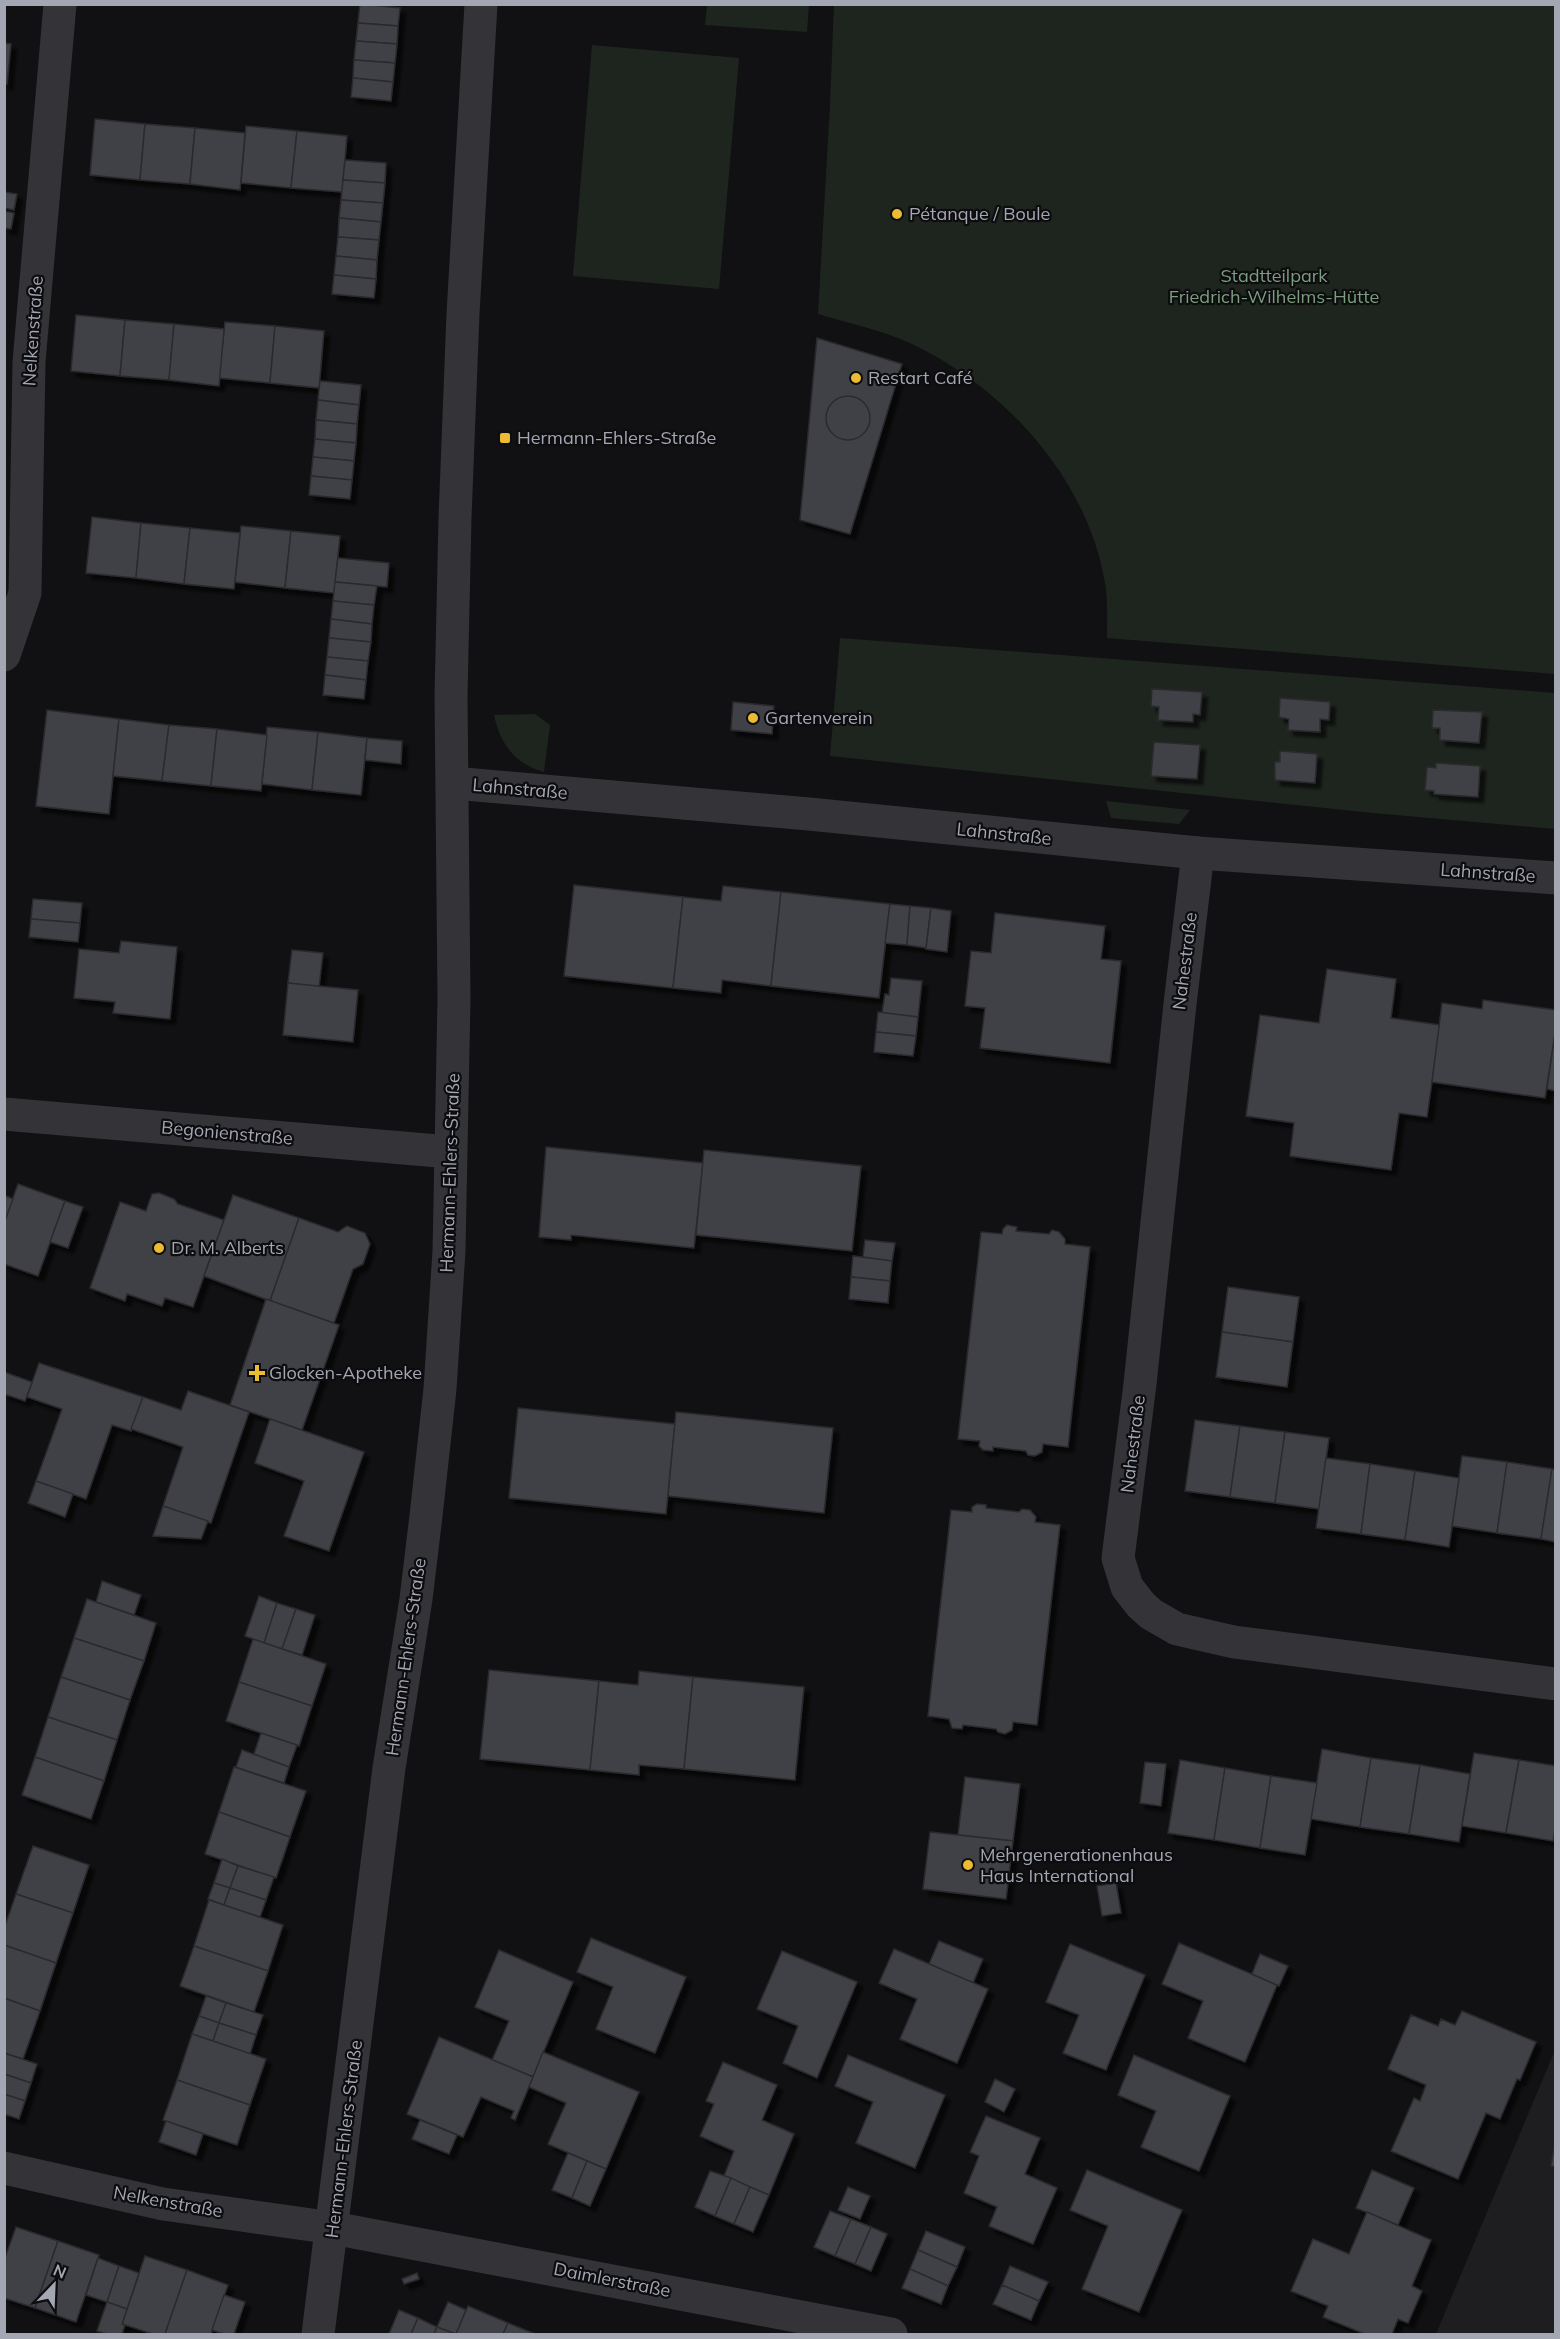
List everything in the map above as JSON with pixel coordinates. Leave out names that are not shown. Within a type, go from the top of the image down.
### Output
[{"type":"street","name":"Nelkenstraße","points":[[4,655],[25,593],[29,362],[60,4]]},
{"type":"street","name":"Hermann-Ehlers-Straße","points":[[318,2334],[389,1768],[414,1610],[440,1389],[449,1251],[454,999],[451,696],[458,427],[481,4]]},
{"type":"street","name":"Lahnstraße","points":[[453,783],[809,814],[1198,853],[1556,878]]},
{"type":"street","name":"Nahestraße","points":[[1198,853],[1180,1004],[1158,1227],[1118,1558],[1127,1587],[1151,1614],[1177,1629],[1234,1642],[1556,1684]]},
{"type":"street","name":"Begonienstraße","points":[[4,1113],[450,1152]]},
{"type":"street","name":"Nelkenstraße","points":[[4,2168],[163,2204],[333,2228]]},
{"type":"street","name":"Daimlerstraße","points":[[333,2228],[891,2334]]},
{"type":"shaded area","points":[[1555,2050],[1555,2334],[1436,2334]]},
{"type":"green space","points":[[707,5],[809,5],[807,32],[705,25]]},
{"type":"green space","name":"Stadtteilpark Friedrich-Wilhelms-Hütte","points":[[834,5],[1555,5],[1555,674],[1107,638],[1106,590],[1095,544],[1080,507],[1060,472],[1036,440],[1008,410],[978,384],[945,362],[899,338],[818,314]]},
{"type":"green space","points":[[592,45],[739,58],[719,289],[573,276]]},
{"type":"green space","points":[[840,638],[1555,693],[1555,829],[1373,813],[830,756]]},
{"type":"green space","points":[[535,714],[550,725],[544,772],[525,764],[510,751],[500,735],[494,715]]},
{"type":"green space","points":[[1106,801],[1190,810],[1179,824],[1111,818]]},
{"type":"building","points":[[360,4],[400,8],[398,26],[358,23]]},
{"type":"building","points":[[358,23],[398,26],[397,44],[356,41]]},
{"type":"building","points":[[356,41],[397,44],[395,63],[354,60]]},
{"type":"building","points":[[4,43],[11,44],[7,84],[4,84]]},
{"type":"building","points":[[354,60],[395,63],[393,82],[353,78]]},
{"type":"building","points":[[353,78],[393,82],[391,101],[351,97]]},
{"type":"building","points":[[95,119],[145,124],[140,180],[90,175]]},
{"type":"building","points":[[145,124],[195,128],[190,184],[140,180]]},
{"type":"building","points":[[246,126],[297,131],[291,188],[241,183]]},
{"type":"building","points":[[195,128],[245,133],[240,190],[190,184]]},
{"type":"building","points":[[297,131],[347,136],[342,192],[291,188]]},
{"type":"building","points":[[345,160],[386,163],[385,183],[343,180]]},
{"type":"building","points":[[343,180],[385,183],[383,203],[341,200]]},
{"type":"building","points":[[4,192],[17,194],[14,210],[4,208]]},
{"type":"building","points":[[341,200],[383,203],[381,222],[339,218]]},
{"type":"building","points":[[4,211],[14,213],[11,229],[4,228]]},
{"type":"building","points":[[339,218],[381,222],[379,240],[338,237]]},
{"type":"building","points":[[338,237],[379,240],[377,260],[336,256]]},
{"type":"building","points":[[336,256],[377,260],[376,279],[334,275]]},
{"type":"building","points":[[334,275],[376,279],[374,298],[332,294]]},
{"type":"building","points":[[76,315],[125,320],[120,376],[71,371]]},
{"type":"building","points":[[125,320],[174,324],[169,380],[120,376]]},
{"type":"building","points":[[225,322],[275,326],[270,383],[219,378]]},
{"type":"building","points":[[174,324],[224,329],[219,386],[169,380]]},
{"type":"building","points":[[275,326],[324,331],[319,388],[270,383]]},
{"type":"building","points":[[817,338],[902,364],[850,534],[800,520]]},
{"type":"building","points":[[320,381],[361,385],[359,405],[318,400]]},
{"type":"building","points":[[848,396],[863,403],[870,418],[863,433],[848,440],[833,433],[826,418],[833,403]]},
{"type":"building","points":[[318,400],[359,405],[357,424],[316,420]]},
{"type":"building","points":[[316,420],[357,424],[356,443],[315,439]]},
{"type":"building","points":[[315,439],[356,443],[354,461],[313,457]]},
{"type":"building","points":[[313,457],[354,461],[352,480],[311,476]]},
{"type":"building","points":[[311,476],[352,480],[350,499],[309,495]]},
{"type":"building","points":[[92,517],[141,523],[136,578],[86,573]]},
{"type":"building","points":[[141,523],[190,528],[184,584],[136,578]]},
{"type":"building","points":[[241,526],[291,531],[285,588],[235,582]]},
{"type":"building","points":[[190,528],[240,533],[234,589],[184,584]]},
{"type":"building","points":[[291,531],[340,536],[334,593],[285,588]]},
{"type":"building","points":[[338,558],[389,563],[387,587],[335,582]]},
{"type":"building","points":[[335,582],[377,586],[374,605],[333,601]]},
{"type":"building","points":[[333,601],[374,605],[372,624],[331,619]]},
{"type":"building","points":[[331,619],[372,624],[371,642],[329,638]]},
{"type":"building","points":[[329,638],[371,642],[368,661],[327,657]]},
{"type":"building","points":[[327,657],[368,661],[366,680],[325,675]]},
{"type":"building","points":[[325,675],[366,680],[364,699],[323,695]]},
{"type":"building","points":[[1152,689],[1202,692],[1200,715],[1193,714],[1193,722],[1158,720],[1159,707],[1151,706]]},
{"type":"building","points":[[1280,698],[1330,702],[1329,720],[1320,719],[1320,732],[1288,730],[1289,719],[1279,717]]},
{"type":"building","name":"Gartenverein","points":[[733,702],[774,706],[772,734],[731,730]]},
{"type":"building","points":[[47,710],[119,719],[109,814],[36,806]]},
{"type":"building","points":[[1433,710],[1482,712],[1479,743],[1440,740],[1440,728],[1432,728]]},
{"type":"building","points":[[119,719],[169,725],[162,781],[113,776]]},
{"type":"building","points":[[169,725],[217,729],[211,786],[162,781]]},
{"type":"building","points":[[267,727],[318,732],[312,790],[262,784]]},
{"type":"building","points":[[217,729],[267,735],[261,791],[211,786]]},
{"type":"building","points":[[318,732],[367,738],[361,795],[312,790]]},
{"type":"building","points":[[367,738],[402,741],[401,764],[365,760]]},
{"type":"building","points":[[1154,742],[1200,745],[1197,779],[1151,776]]},
{"type":"building","points":[[1280,751],[1317,754],[1315,783],[1275,780],[1275,762],[1280,762]]},
{"type":"building","points":[[1436,763],[1480,766],[1478,797],[1434,794],[1434,791],[1425,790],[1427,767],[1436,768]]},
{"type":"building","points":[[574,885],[683,897],[673,988],[564,976]]},
{"type":"building","points":[[723,886],[781,892],[771,986],[722,980],[721,993],[673,988],[683,897],[721,901]]},
{"type":"building","points":[[781,892],[890,904],[879,998],[771,986]]},
{"type":"building","points":[[33,899],[82,903],[80,923],[31,919]]},
{"type":"building","points":[[890,904],[910,906],[907,945],[885,943]]},
{"type":"building","points":[[910,906],[931,908],[926,948],[907,945]]},
{"type":"building","points":[[931,908],[951,911],[947,952],[926,949]]},
{"type":"building","points":[[995,913],[1105,926],[1101,959],[1121,961],[1110,1063],[980,1048],[985,1008],[965,1006],[971,951],[991,953]]},
{"type":"building","points":[[31,919],[80,923],[78,942],[29,937]]},
{"type":"building","points":[[121,941],[177,947],[170,1019],[113,1013],[115,1002],[74,998],[79,949],[119,953]]},
{"type":"building","points":[[292,950],[323,953],[319,987],[288,983]]},
{"type":"building","points":[[1327,969],[1396,979],[1391,1018],[1440,1025],[1427,1117],[1399,1113],[1391,1170],[1290,1156],[1294,1123],[1246,1116],[1260,1015],[1319,1023]]},
{"type":"building","points":[[891,978],[922,981],[918,1017],[882,1013],[885,994],[889,995]]},
{"type":"building","points":[[288,983],[358,990],[353,1042],[283,1035]]},
{"type":"building","points":[[1483,1000],[1556,1010],[1556,1027],[1545,1098],[1432,1082],[1442,1003],[1482,1009]]},
{"type":"building","points":[[878,1012],[918,1017],[916,1036],[876,1032]]},
{"type":"building","points":[[1556,1027],[1556,1091],[1547,1089]]},
{"type":"building","points":[[876,1032],[916,1036],[913,1056],[874,1052]]},
{"type":"building","points":[[546,1147],[703,1163],[694,1248],[571,1235],[571,1240],[539,1237]]},
{"type":"building","points":[[704,1150],[861,1166],[852,1251],[696,1235]]},
{"type":"building","points":[[18,1184],[65,1201],[38,1276],[4,1264],[4,1223]]},
{"type":"building","name":"Dr. M. Alberts","points":[[159,1193],[174,1199],[178,1204],[224,1220],[193,1307],[165,1298],[162,1306],[127,1294],[125,1301],[90,1288],[120,1202],[146,1211],[152,1194]]},
{"type":"building","points":[[4,1195],[13,1199],[4,1223]]},
{"type":"building","points":[[233,1195],[299,1218],[270,1301],[204,1276]]},
{"type":"building","points":[[65,1201],[83,1207],[68,1248],[50,1242]]},
{"type":"building","points":[[299,1218],[338,1232],[347,1226],[365,1233],[370,1244],[363,1264],[353,1269],[334,1323],[270,1301]]},
{"type":"building","points":[[1007,1225],[1017,1227],[1016,1231],[1049,1234],[1052,1230],[1059,1232],[1065,1239],[1065,1244],[1090,1247],[1068,1447],[1043,1444],[1042,1452],[1035,1456],[1028,1455],[1026,1451],[993,1447],[993,1451],[983,1450],[979,1446],[980,1441],[958,1439],[981,1232],[1002,1234]]},
{"type":"building","points":[[865,1240],[895,1243],[892,1261],[863,1257]]},
{"type":"building","points":[[853,1256],[892,1261],[890,1281],[851,1277]]},
{"type":"building","points":[[851,1277],[890,1281],[888,1303],[849,1299]]},
{"type":"building","points":[[1228,1287],[1299,1297],[1293,1342],[1222,1332]]},
{"type":"building","points":[[266,1299],[339,1325],[302,1430],[230,1405]]},
{"type":"building","points":[[1222,1332],[1293,1342],[1287,1387],[1216,1377]]},
{"type":"building","points":[[39,1363],[143,1397],[131,1431],[112,1425],[86,1499],[36,1481],[62,1409],[27,1397]]},
{"type":"building","points":[[4,1372],[32,1382],[25,1401],[4,1394]]},
{"type":"building","points":[[188,1391],[249,1412],[211,1523],[163,1506],[183,1447],[131,1429],[143,1397],[181,1410]]},
{"type":"building","points":[[518,1408],[675,1424],[666,1514],[509,1498]]},
{"type":"building","points":[[676,1412],[833,1428],[824,1513],[668,1496]]},
{"type":"building","points":[[270,1419],[364,1452],[329,1551],[284,1536],[304,1481],[255,1463]]},
{"type":"building","points":[[1195,1420],[1240,1426],[1230,1497],[1185,1491]]},
{"type":"building","points":[[1240,1426],[1285,1432],[1275,1503],[1230,1497]]},
{"type":"building","points":[[1285,1432],[1329,1438],[1319,1509],[1275,1503]]},
{"type":"building","points":[[1462,1456],[1507,1462],[1497,1533],[1452,1526]]},
{"type":"building","points":[[1326,1458],[1370,1464],[1361,1534],[1316,1528]]},
{"type":"building","points":[[1507,1462],[1552,1469],[1541,1539],[1497,1533]]},
{"type":"building","points":[[1370,1464],[1415,1471],[1405,1540],[1361,1534]]},
{"type":"building","points":[[1552,1469],[1556,1470],[1556,1542],[1541,1539]]},
{"type":"building","points":[[1415,1471],[1459,1478],[1449,1547],[1405,1540]]},
{"type":"building","points":[[36,1481],[73,1494],[65,1517],[28,1503]]},
{"type":"building","points":[[977,1504],[986,1505],[986,1508],[1019,1512],[1022,1509],[1030,1510],[1036,1517],[1035,1522],[1060,1525],[1037,1725],[1013,1722],[1012,1730],[1005,1734],[996,1729],[963,1725],[962,1729],[952,1728],[949,1719],[928,1716],[951,1510],[972,1512],[972,1507]]},
{"type":"building","points":[[163,1506],[208,1521],[201,1539],[153,1536]]},
{"type":"building","points":[[102,1581],[141,1595],[134,1615],[96,1602]]},
{"type":"building","points":[[259,1596],[277,1603],[264,1643],[245,1636]]},
{"type":"building","points":[[87,1599],[156,1623],[144,1661],[74,1638]]},
{"type":"building","points":[[277,1603],[296,1609],[282,1649],[264,1643]]},
{"type":"building","points":[[296,1609],[315,1615],[302,1655],[282,1649]]},
{"type":"building","points":[[74,1638],[144,1661],[130,1700],[61,1677]]},
{"type":"building","points":[[253,1639],[326,1664],[312,1706],[239,1682]]},
{"type":"building","points":[[489,1670],[599,1681],[590,1770],[480,1759]]},
{"type":"building","points":[[639,1671],[693,1677],[684,1769],[639,1765],[639,1775],[590,1770],[599,1681],[638,1685]]},
{"type":"building","points":[[61,1677],[130,1700],[117,1740],[48,1717]]},
{"type":"building","points":[[693,1677],[804,1687],[795,1780],[684,1769]]},
{"type":"building","points":[[239,1682],[312,1706],[299,1746],[226,1721]]},
{"type":"building","points":[[48,1717],[117,1740],[104,1781],[35,1757]]},
{"type":"building","points":[[261,1733],[297,1745],[289,1767],[254,1754]]},
{"type":"building","points":[[1322,1749],[1371,1758],[1360,1827],[1311,1819]]},
{"type":"building","points":[[242,1750],[289,1767],[284,1783],[236,1767]]},
{"type":"building","points":[[1474,1753],[1519,1760],[1506,1833],[1462,1826]]},
{"type":"building","points":[[35,1757],[104,1781],[91,1819],[22,1795]]},
{"type":"building","points":[[1371,1758],[1420,1765],[1409,1834],[1360,1827]]},
{"type":"building","points":[[1180,1760],[1225,1768],[1214,1840],[1168,1833]]},
{"type":"building","points":[[1519,1760],[1556,1766],[1556,1824],[1553,1841],[1506,1833]]},
{"type":"building","points":[[1145,1762],[1166,1764],[1161,1806],[1140,1803]]},
{"type":"building","points":[[1420,1765],[1470,1774],[1459,1842],[1409,1834]]},
{"type":"building","points":[[234,1767],[306,1791],[290,1837],[219,1812]]},
{"type":"building","points":[[1225,1768],[1271,1776],[1260,1848],[1214,1840]]},
{"type":"building","points":[[1271,1776],[1317,1783],[1305,1855],[1260,1848]]},
{"type":"building","points":[[965,1777],[1020,1784],[1013,1841],[958,1835]]},
{"type":"building","points":[[219,1812],[290,1837],[276,1878],[205,1854]]},
{"type":"building","name":"Mehrgenerationenhaus Haus International","points":[[930,1832],[1013,1841],[1006,1899],[923,1889]]},
{"type":"building","points":[[33,1846],[89,1865],[73,1913],[16,1894]]},
{"type":"building","points":[[222,1859],[238,1866],[230,1888],[214,1883]]},
{"type":"building","points":[[238,1866],[274,1877],[266,1900],[230,1888]]},
{"type":"building","points":[[214,1883],[230,1888],[224,1905],[208,1899]]},
{"type":"building","points":[[1116,1883],[1121,1913],[1102,1916],[1097,1886]]},
{"type":"building","points":[[230,1888],[266,1900],[260,1917],[224,1905]]},
{"type":"building","points":[[16,1894],[73,1913],[56,1963],[4,1945],[4,1929]]},
{"type":"building","points":[[209,1900],[283,1925],[268,1971],[194,1946]]},
{"type":"building","points":[[591,1938],[686,1977],[655,2053],[596,2029],[613,1987],[577,1972]]},
{"type":"building","points":[[939,1941],[983,1959],[973,1983],[929,1964]]},
{"type":"building","points":[[1179,1943],[1277,1985],[1245,2062],[1188,2038],[1203,2001],[1162,1984]]},
{"type":"building","points":[[1070,1944],[1145,1975],[1106,2070],[1063,2053],[1079,2015],[1046,2002]]},
{"type":"building","points":[[4,1945],[56,1963],[40,2011],[4,1998]]},
{"type":"building","points":[[194,1946],[268,1971],[254,2012],[180,1986]]},
{"type":"building","points":[[894,1949],[988,1989],[957,2063],[900,2039],[917,1999],[879,1983]]},
{"type":"building","points":[[499,1950],[573,1982],[533,2077],[492,2060],[509,2021],[475,2007]]},
{"type":"building","points":[[782,1951],[857,1982],[817,2078],[783,2063],[798,2026],[757,2009]]},
{"type":"building","points":[[1260,1954],[1288,1966],[1279,1986],[1252,1974]]},
{"type":"building","points":[[206,1996],[226,2003],[219,2023],[199,2016]]},
{"type":"building","points":[[4,1998],[40,2011],[23,2059],[4,2053]]},
{"type":"building","points":[[226,2003],[263,2015],[256,2035],[219,2023]]},
{"type":"building","points":[[1462,2011],[1536,2042],[1500,2119],[1486,2113],[1458,2179],[1391,2151],[1414,2098],[1420,2101],[1426,2085],[1388,2069],[1411,2015],[1438,2026],[1441,2019],[1455,2025]]},
{"type":"building","points":[[199,2016],[219,2023],[213,2041],[192,2034]]},
{"type":"building","points":[[219,2023],[256,2035],[250,2054],[213,2041]]},
{"type":"building","points":[[192,2034],[266,2059],[250,2105],[177,2080]]},
{"type":"building","points":[[439,2037],[533,2077],[515,2120],[511,2118],[514,2111],[481,2097],[463,2137],[407,2114]]},
{"type":"building","points":[[543,2052],[639,2092],[606,2169],[548,2144],[566,2103],[529,2087]]},
{"type":"building","points":[[4,2053],[37,2064],[31,2083],[4,2074]]},
{"type":"building","points":[[848,2055],[945,2095],[915,2168],[856,2143],[873,2102],[835,2086]]},
{"type":"building","points":[[1134,2055],[1230,2096],[1199,2171],[1141,2147],[1156,2111],[1118,2095]]},
{"type":"building","points":[[723,2062],[777,2085],[762,2120],[794,2134],[769,2195],[724,2176],[734,2151],[700,2136],[714,2104],[706,2101]]},
{"type":"building","points":[[4,2074],[31,2083],[25,2101],[4,2094]]},
{"type":"building","points":[[995,2079],[1015,2089],[1004,2112],[985,2102]]},
{"type":"building","points":[[177,2080],[250,2105],[237,2145],[163,2120]]},
{"type":"building","points":[[4,2094],[25,2101],[19,2119],[4,2114]]},
{"type":"building","points":[[986,2116],[1040,2138],[1025,2174],[1057,2188],[1033,2244],[989,2226],[997,2207],[964,2193],[979,2156],[970,2152]]},
{"type":"building","points":[[420,2120],[457,2135],[449,2154],[412,2139]]},
{"type":"building","points":[[166,2121],[203,2134],[196,2155],[159,2142]]},
{"type":"building","points":[[1556,2138],[1556,2166],[1551,2166]]},
{"type":"building","points":[[568,2153],[587,2161],[572,2198],[552,2190]]},
{"type":"building","points":[[587,2161],[606,2169],[590,2206],[572,2198]]},
{"type":"building","points":[[1087,2170],[1182,2210],[1139,2312],[1082,2289],[1108,2226],[1070,2210]]},
{"type":"building","points":[[1372,2170],[1414,2188],[1398,2225],[1356,2208]]},
{"type":"building","points":[[710,2171],[731,2178],[715,2216],[695,2207]]},
{"type":"building","points":[[731,2178],[750,2187],[734,2224],[715,2216]]},
{"type":"building","points":[[750,2187],[769,2195],[753,2232],[734,2224]]},
{"type":"building","points":[[848,2187],[870,2196],[860,2219],[838,2210]]},
{"type":"building","points":[[830,2211],[851,2219],[835,2256],[814,2247]]},
{"type":"building","points":[[1367,2212],[1431,2240],[1412,2286],[1422,2291],[1408,2323],[1398,2319],[1392,2334],[1365,2334],[1323,2317],[1328,2306],[1291,2291],[1313,2239],[1349,2254]]},
{"type":"building","points":[[851,2219],[871,2227],[855,2264],[835,2256]]},
{"type":"building","points":[[16,2227],[58,2241],[35,2308],[4,2298],[4,2261]]},
{"type":"building","points":[[871,2227],[887,2234],[871,2271],[855,2264]]},
{"type":"building","points":[[926,2231],[965,2247],[957,2267],[918,2250]]},
{"type":"building","points":[[58,2241],[99,2255],[76,2322],[35,2308]]},
{"type":"building","points":[[918,2250],[957,2267],[948,2286],[910,2269]]},
{"type":"building","points":[[145,2256],[187,2270],[165,2334],[153,2334],[122,2324]]},
{"type":"building","points":[[98,2258],[119,2266],[107,2302],[86,2295]]},
{"type":"building","points":[[119,2266],[139,2273],[127,2309],[107,2302]]},
{"type":"building","points":[[1010,2266],[1048,2282],[1039,2301],[1002,2285]]},
{"type":"building","points":[[910,2269],[948,2286],[941,2304],[902,2288]]},
{"type":"building","points":[[187,2270],[228,2285],[211,2334],[165,2334]]},
{"type":"building","points":[[417,2273],[419,2279],[404,2284],[402,2279]]},
{"type":"building","points":[[1002,2285],[1039,2301],[1031,2320],[993,2304]]},
{"type":"building","points":[[224,2295],[245,2302],[234,2334],[212,2330]]},
{"type":"building","points":[[107,2302],[127,2309],[122,2324],[125,2325],[122,2334],[97,2331]]},
{"type":"building","points":[[448,2302],[466,2310],[456,2334],[437,2327]]},
{"type":"building","points":[[468,2306],[508,2323],[503,2334],[456,2334]]},
{"type":"building","points":[[399,2310],[418,2318],[411,2334],[389,2334]]},
{"type":"building","points":[[418,2318],[437,2327],[434,2334],[411,2334]]},
{"type":"building","points":[[508,2323],[535,2334],[503,2334]]},
{"type":"building","points":[[437,2327],[455,2334],[434,2334]]},
{"type":"place","name":"Pétanque / Boule","points":[[897,214]]},
{"type":"place","name":"Restart Café","points":[[856,378]]},
{"type":"place","name":"Hermann-Ehlers-Straße","points":[[505,438]]},
{"type":"place","name":"Gartenverein","points":[[753,718]]},
{"type":"place","name":"Dr. M. Alberts","points":[[159,1248]]},
{"type":"place","name":"Glocken-Apotheke","points":[[257,1373]]},
{"type":"place","name":"Mehrgenerationenhaus Haus International","points":[[968,1865]]}]
